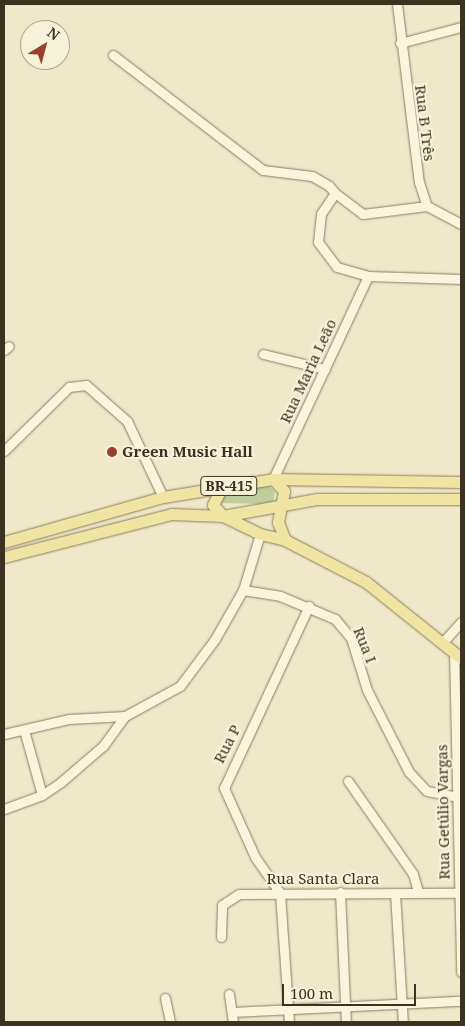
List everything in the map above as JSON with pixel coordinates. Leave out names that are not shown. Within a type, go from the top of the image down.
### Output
[{"type":"main road","name":"BR-415","points":[[4,542],[163,497],[273,479],[461,482]]},
{"type":"main road","points":[[273,479],[284,492],[278,509],[279,529],[285,540]]},
{"type":"main road","points":[[222,487],[213,505],[223,516],[260,534],[285,540],[366,582],[458,655]]},
{"type":"main road","name":"BR-415","points":[[4,557],[159,515],[223,516],[278,509],[317,499],[461,499]]},
{"type":"street","name":"Rua B Três","points":[[397,4],[400,43],[418,182],[427,206]]},
{"type":"street","points":[[400,43],[461,27]]},
{"type":"street","points":[[113,55],[263,170],[312,176],[363,214],[427,206],[461,224]]},
{"type":"street","points":[[335,193],[321,214],[318,230],[322,250],[337,267],[368,276],[461,279]]},
{"type":"street","name":"Rua Maria Leão","points":[[273,479],[368,276]]},
{"type":"street","points":[[263,354],[325,369]]},
{"type":"street","points":[[4,452],[69,387],[86,385],[127,421],[163,497]]},
{"type":"street","points":[[4,734],[69,719],[125,716],[166,696],[190,676],[243,590],[260,534]]},
{"type":"street","name":"Rua I","points":[[243,590],[309,606],[335,619],[351,638],[367,690],[409,772],[427,791],[457,797]]},
{"type":"street","name":"Rua P","points":[[280,893],[255,858],[224,788],[309,606]]},
{"type":"street","points":[[443,642],[461,622]]},
{"type":"street","name":"Rua Getúlio Vargas","points":[[458,655],[457,797],[459,816],[461,972]]},
{"type":"street","points":[[4,809],[42,795],[103,746],[125,716]]},
{"type":"street","points":[[24,730],[42,795]]},
{"type":"street","points":[[348,781],[413,874],[418,892]]},
{"type":"street","points":[[340,892],[346,1022]]},
{"type":"street","name":"Rua Santa Clara","points":[[221,937],[219,914],[229,896],[340,892],[460,893]]},
{"type":"street","points":[[280,893],[289,1022]]},
{"type":"street","points":[[394,893],[403,1022]]},
{"type":"street","points":[[230,994],[233,1022]]},
{"type":"street","points":[[165,998],[170,1022]]},
{"type":"street","points":[[232,1012],[288,1007],[461,1001]]},
{"type":"green space","points":[[268,485],[275,492],[273,504],[219,503],[222,493]]},
{"type":"place","name":"Green Music Hall","points":[[112,452]]}]
